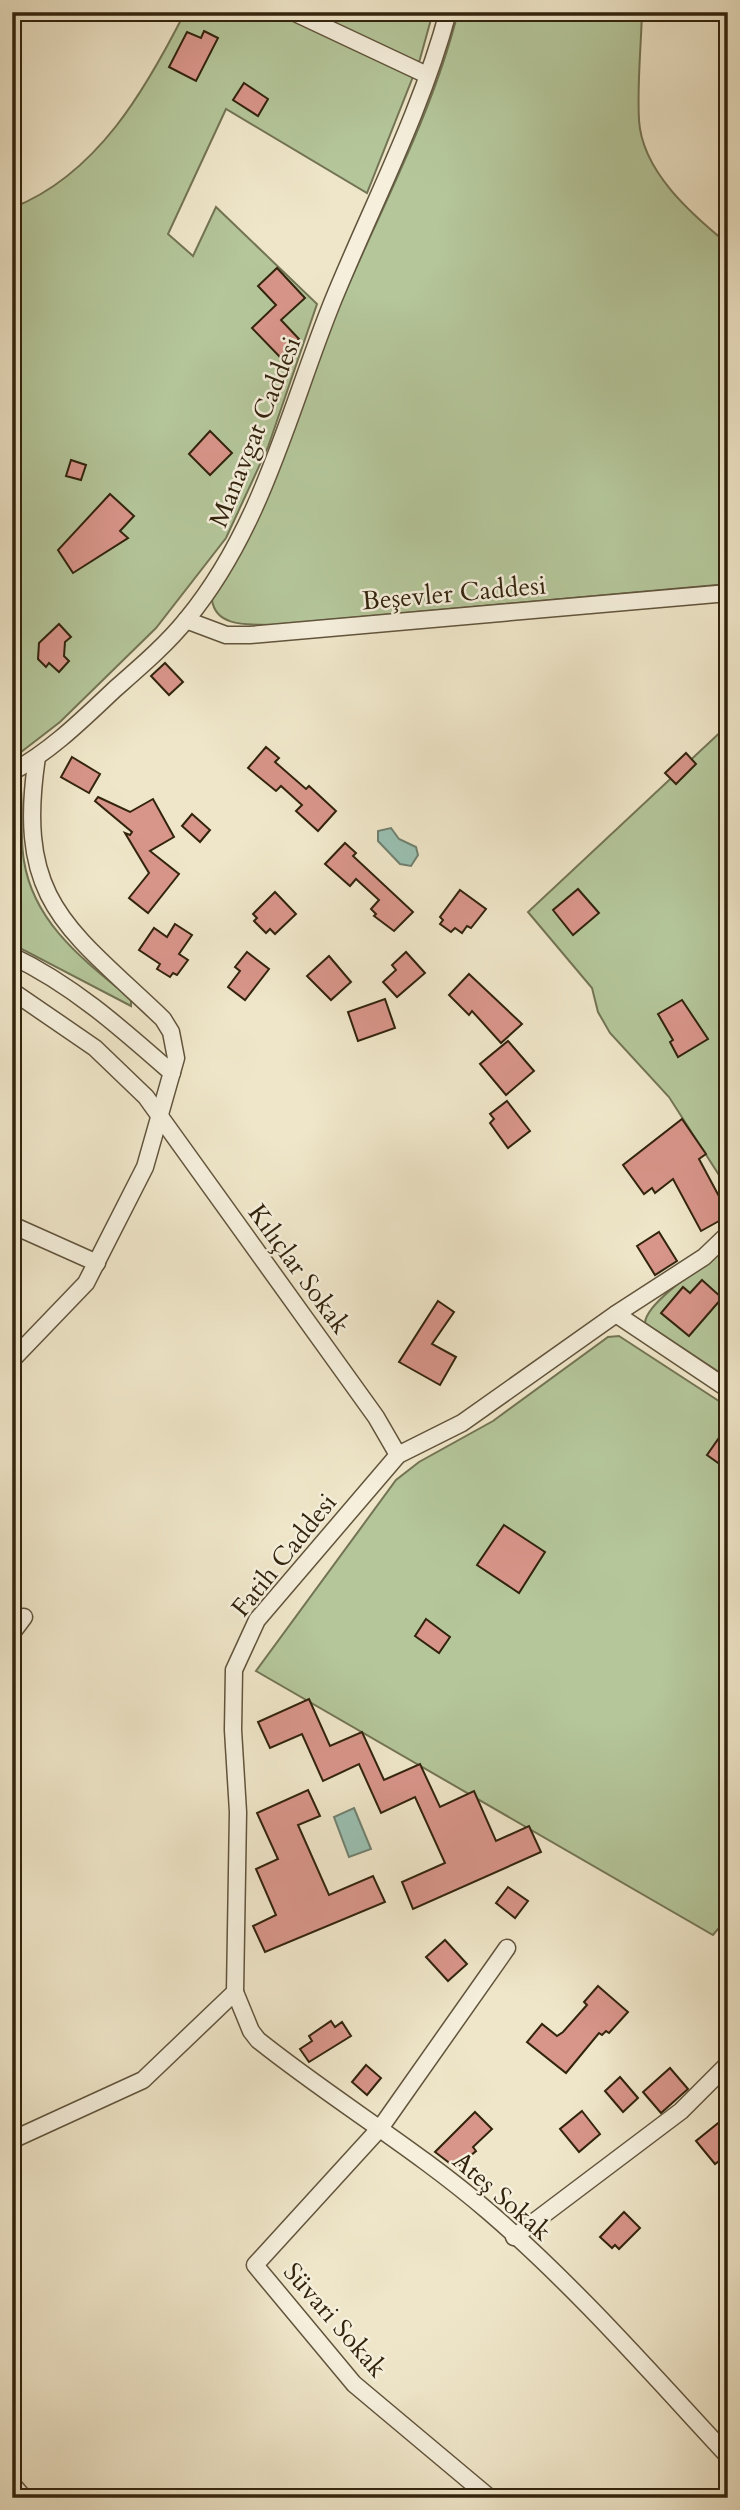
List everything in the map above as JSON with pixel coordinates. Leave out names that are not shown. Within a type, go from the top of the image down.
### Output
[{"type":"street","points":[[293,12],[427,75]]},
{"type":"street","name":"Manavgat Caddesi","points":[[12,772],[37,757],[102,702],[186,620],[218,575],[248,523],[332,303],[427,75],[447,12]]},
{"type":"street","name":"Beşevler Caddesi","points":[[186,620],[226,635],[250,635],[728,593]]},
{"type":"street","points":[[12,1360],[86,1283],[97,1263],[145,1167],[172,1073],[175,1045],[163,1019],[70,929],[42,881],[35,859],[30,826],[37,757]]},
{"type":"street","points":[[12,956],[48,975],[99,1009],[172,1073]]},
{"type":"street","points":[[12,991],[95,1048],[159,1113]]},
{"type":"street","name":"Kılıçlar Sokak","points":[[159,1113],[376,1417],[398,1455]]},
{"type":"street","points":[[12,1225],[97,1263]]},
{"type":"street","name":"Fatih Caddesi","points":[[235,1992],[238,1812],[233,1730],[234,1670],[257,1620],[398,1455],[462,1423],[616,1314],[704,1257],[728,1234]]},
{"type":"street","points":[[616,1314],[728,1389]]},
{"type":"street","points":[[12,1633],[24,1616]]},
{"type":"street","points":[[381,2127],[507,1948]]},
{"type":"street","points":[[12,2140],[144,2080],[235,1992]]},
{"type":"street","name":"Ateş Sokak","points":[[235,1992],[251,2031],[258,2040],[310,2080],[381,2127],[489,2213],[608,2326],[728,2456]]},
{"type":"street","points":[[514,2236],[681,2111],[728,2064]]},
{"type":"street","name":"Süvari Sokak","points":[[381,2127],[255,2265],[354,2384],[490,2498]]},
{"type":"street","points":[[12,2484],[24,2498]]},
{"type":"shaded area","points":[[185,12],[433,12],[420,59],[367,193],[226,109],[168,234],[193,256],[216,207],[317,304],[268,447],[226,538],[156,628],[60,722],[12,759],[12,559],[18,543],[12,539],[12,208],[42,193],[94,152],[136,99]]},
{"type":"shaded area","points":[[458,12],[642,12],[638,93],[642,139],[649,157],[671,190],[728,244],[728,584],[271,625],[235,623],[220,616],[212,600],[249,536],[278,470],[328,333],[416,135],[446,54]]},
{"type":"shaded area","points":[[728,725],[728,1189],[669,1097],[610,1033],[598,1012],[592,988],[528,912]]},
{"type":"shaded area","points":[[12,783],[21,790],[24,861],[38,904],[64,939],[131,999],[131,1006],[12,944]]},
{"type":"shaded area","points":[[391,828],[399,839],[416,847],[418,855],[411,866],[400,864],[378,841],[378,831]]},
{"type":"shaded area","points":[[728,1248],[728,1378],[645,1323],[648,1314],[667,1293]]},
{"type":"shaded area","points":[[619,1336],[728,1407],[728,1917],[713,1935],[256,1671],[396,1480],[419,1462],[493,1421],[608,1337]]},
{"type":"shaded area","points":[[354,1808],[371,1849],[349,1857],[334,1817]]},
{"type":"building","points":[[204,31],[218,38],[196,81],[169,67],[187,32],[201,38]]},
{"type":"building","points":[[244,83],[268,99],[258,116],[233,100]]},
{"type":"building","points":[[277,268],[305,298],[281,320],[299,339],[280,357],[252,328],[276,305],[258,286]]},
{"type":"building","points":[[210,431],[232,453],[210,475],[189,454]]},
{"type":"building","points":[[71,460],[86,465],[81,480],[66,476]]},
{"type":"building","points":[[110,494],[134,516],[120,531],[128,538],[73,573],[58,550]]},
{"type":"building","points":[[59,624],[71,637],[65,642],[64,656],[69,661],[59,672],[49,663],[46,667],[38,659],[39,643]]},
{"type":"building","points":[[165,663],[183,682],[169,695],[151,676]]},
{"type":"building","points":[[266,747],[279,758],[275,762],[306,789],[309,786],[336,811],[318,831],[296,811],[302,805],[281,786],[276,791],[248,768]]},
{"type":"building","points":[[686,753],[696,764],[676,784],[665,773]]},
{"type":"building","points":[[72,757],[100,774],[89,793],[61,777]]},
{"type":"building","points":[[98,797],[130,812],[153,799],[174,837],[150,851],[179,874],[148,913],[129,898],[149,873],[125,833],[130,835],[132,832],[95,801]]},
{"type":"building","points":[[192,814],[210,830],[200,842],[182,826]]},
{"type":"building","points":[[345,843],[356,853],[353,856],[413,912],[394,931],[374,916],[376,914],[371,909],[379,900],[356,879],[350,886],[325,864]]},
{"type":"building","points":[[578,889],[599,913],[573,935],[553,910]]},
{"type":"building","points":[[460,890],[486,909],[471,928],[467,926],[462,933],[455,928],[451,932],[440,924],[443,920],[440,917]]},
{"type":"building","points":[[275,892],[296,914],[275,934],[270,929],[266,933],[254,921],[257,918],[253,914]]},
{"type":"building","points":[[175,924],[192,935],[179,954],[188,960],[177,975],[173,973],[170,977],[157,969],[160,964],[139,950],[154,928],[167,937]]},
{"type":"building","points":[[247,952],[269,969],[245,1000],[228,987],[240,971],[235,967]]},
{"type":"building","points":[[406,952],[425,973],[397,997],[383,982],[396,970],[392,965]]},
{"type":"building","points":[[329,956],[351,982],[331,1000],[307,976]]},
{"type":"building","points":[[469,974],[522,1024],[501,1043],[472,1011],[469,1015],[449,995]]},
{"type":"building","points":[[385,999],[395,1028],[358,1041],[348,1012]]},
{"type":"building","points":[[682,1000],[708,1039],[678,1057],[670,1042],[673,1040],[658,1014]]},
{"type":"building","points":[[508,1041],[534,1071],[506,1095],[480,1064]]},
{"type":"building","points":[[507,1101],[530,1131],[508,1148],[490,1123],[494,1119],[490,1114]]},
{"type":"building","points":[[682,1119],[706,1154],[699,1159],[728,1213],[728,1216],[701,1231],[673,1179],[655,1193],[652,1188],[644,1194],[623,1165]]},
{"type":"building","points":[[659,1232],[677,1261],[655,1275],[637,1246]]},
{"type":"building","points":[[702,1280],[722,1298],[689,1336],[661,1313],[683,1287],[690,1293]]},
{"type":"building","points":[[438,1301],[454,1312],[432,1344],[456,1357],[440,1385],[399,1362]]},
{"type":"building","points":[[728,1425],[728,1470],[707,1455]]},
{"type":"building","points":[[504,1525],[545,1552],[519,1593],[477,1565]]},
{"type":"building","points":[[426,1619],[450,1637],[439,1653],[415,1636]]},
{"type":"building","points":[[309,1699],[330,1746],[362,1732],[384,1780],[420,1764],[440,1807],[474,1791],[496,1841],[529,1826],[541,1852],[413,1909],[402,1882],[445,1863],[415,1797],[381,1813],[359,1764],[323,1781],[302,1734],[270,1748],[258,1722]]},
{"type":"building","points":[[308,1790],[320,1816],[298,1825],[329,1895],[373,1876],[385,1902],[265,1952],[253,1926],[276,1915],[256,1869],[278,1859],[257,1813]]},
{"type":"building","points":[[508,1887],[528,1901],[515,1918],[496,1903]]},
{"type":"building","points":[[445,1940],[467,1964],[448,1981],[426,1957]]},
{"type":"building","points":[[598,1986],[628,2012],[609,2033],[599,2033],[566,2073],[527,2042],[542,2024],[557,2036],[563,2032],[587,2005],[584,2002]]},
{"type":"building","points":[[331,2021],[335,2027],[342,2022],[351,2036],[309,2062],[300,2049],[312,2041],[309,2036]]},
{"type":"building","points":[[366,2065],[381,2078],[367,2095],[352,2082]]},
{"type":"building","points":[[670,2068],[688,2089],[661,2113],[643,2092]]},
{"type":"building","points":[[620,2077],[638,2098],[623,2112],[605,2091]]},
{"type":"building","points":[[582,2111],[600,2134],[579,2152],[560,2129]]},
{"type":"building","points":[[475,2112],[492,2129],[473,2147],[476,2151],[456,2168],[435,2152]]},
{"type":"building","points":[[728,2115],[728,2154],[715,2164],[696,2141]]},
{"type":"building","points":[[624,2212],[640,2228],[619,2249],[615,2245],[612,2248],[600,2237]]}]
